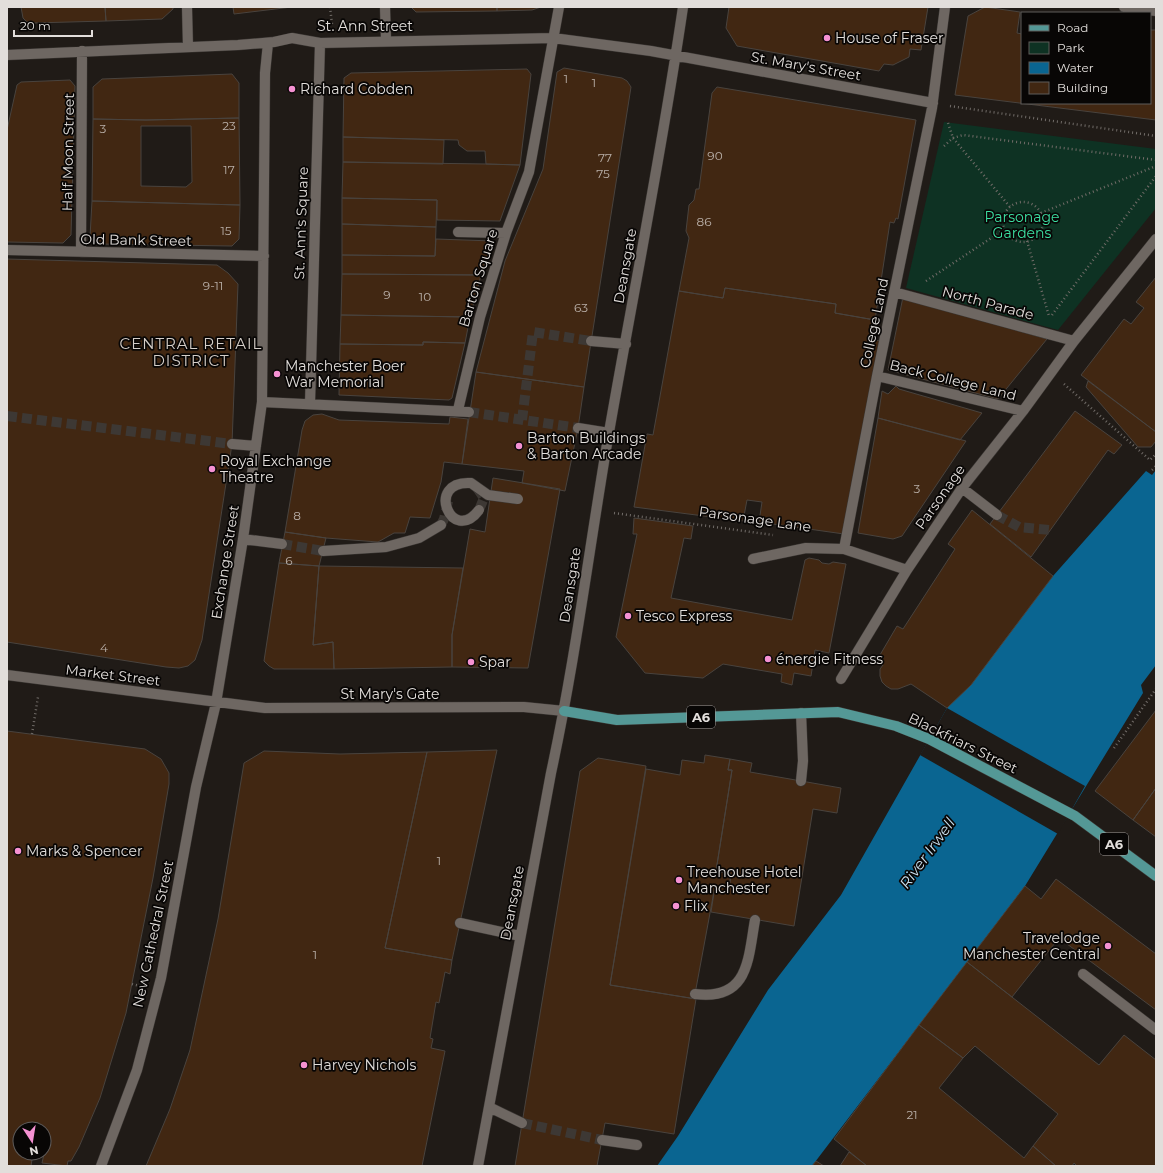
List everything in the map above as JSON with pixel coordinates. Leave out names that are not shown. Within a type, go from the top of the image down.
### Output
[{"type":"main road","name":"Blackfriars Street","points":[[564,711],[617,720],[838,712],[896,726],[929,739],[1070,813],[1156,876]]},
{"type":"street","points":[[187,7],[188,47]]},
{"type":"street","points":[[385,7],[386,40]]},
{"type":"street","name":"Barton Square","points":[[458,410],[480,316],[506,233],[529,172],[559,7]]},
{"type":"street","name":"Deansgate","points":[[478,1166],[520,936],[564,711],[609,433],[626,344],[683,7]]},
{"type":"street","name":"College Land","points":[[844,549],[894,292],[938,104],[945,7]]},
{"type":"street","points":[[1129,7],[1156,11]]},
{"type":"street","name":"St. Ann Street","points":[[7,55],[268,43],[292,38],[320,43],[386,40],[553,38],[624,47],[675,56]]},
{"type":"street","points":[[268,43],[265,73],[262,402],[458,410],[469,412]]},
{"type":"street","name":"St. Ann's Square","points":[[310,404],[320,43]]},
{"type":"street","name":"Half Moon Street","points":[[82,51],[82,252]]},
{"type":"street","name":"St. Mary's Street","points":[[675,56],[938,104]]},
{"type":"street","points":[[458,232],[506,233]]},
{"type":"street","name":"Parsonage","points":[[841,679],[907,570],[962,488],[1023,411],[1074,341],[1156,239]]},
{"type":"street","name":"Old Bank Street","points":[[7,250],[264,256]]},
{"type":"street","name":"North Parade","points":[[894,292],[1074,341]]},
{"type":"street","points":[[592,341],[626,344]]},
{"type":"street","name":"Back College Land","points":[[877,376],[1023,411]]},
{"type":"street","name":"Exchange Street","points":[[216,703],[243,539],[262,402]]},
{"type":"street","points":[[578,428],[609,433]]},
{"type":"street","points":[[232,444],[256,446]]},
{"type":"street","points":[[479,510],[475,515],[466,520],[454,519],[450,516],[446,505],[448,493],[455,485],[471,483],[488,495],[518,499]]},
{"type":"street","points":[[962,488],[997,515]]},
{"type":"street","points":[[323,550],[386,547],[419,538],[441,525]]},
{"type":"street","points":[[243,539],[282,544]]},
{"type":"street","points":[[753,559],[806,548],[844,549],[907,570]]},
{"type":"street","name":"Market Street","points":[[7,675],[216,703]]},
{"type":"street","name":"St Mary's Gate","points":[[216,703],[265,708],[524,707],[564,711]]},
{"type":"street","name":"New Cathedral Street","points":[[101,1166],[137,1070],[161,978],[196,787],[216,703]]},
{"type":"street","points":[[801,713],[803,761],[801,781]]},
{"type":"street","points":[[695,994],[708,996],[718,995],[738,983],[744,974],[748,961],[755,920]]},
{"type":"street","points":[[460,923],[520,936]]},
{"type":"street","points":[[1082,974],[1156,1030]]},
{"type":"street","points":[[489,1107],[522,1124]]},
{"type":"street","points":[[602,1140],[637,1145]]},
{"type":"path","points":[[938,104],[1156,136]]},
{"type":"path","points":[[946,116],[953,138],[1010,207]]},
{"type":"path","points":[[953,138],[963,135],[1156,160]]},
{"type":"path","points":[[1041,213],[1156,166]]},
{"type":"path","points":[[1049,318],[1156,176]]},
{"type":"path","points":[[1026,203],[1036,208],[1041,213],[1043,224],[1042,229],[1034,238],[1027,241],[1013,239],[1005,229],[1004,218],[1010,207],[1015,204],[1026,203]]},
{"type":"path","points":[[932,284],[924,282],[1005,229]]},
{"type":"path","points":[[1027,241],[1049,318]]},
{"type":"path","points":[[1043,317],[1049,318]]},
{"type":"path","points":[[1050,372],[1150,460],[1156,454]]},
{"type":"path","points":[[1152,470],[1156,466]]},
{"type":"path","name":"Parsonage Lane","points":[[596,511],[779,536]]},
{"type":"path","points":[[1114,748],[1156,689]]},
{"type":"path","points":[[32,734],[38,696]]},
{"type":"green space","name":"Parsonage Gardens","points":[[944,122],[1156,149],[1156,208],[1058,330],[906,288]]},
{"type":"water","name":"River Irwell","points":[[1156,470],[1156,665],[1141,685],[1143,693],[1025,886],[812,1166],[657,1166],[678,1136],[768,990],[841,895],[947,708],[1053,576],[1146,471],[1152,475]]},
{"type":"pier","points":[[947,708],[1085,786],[1058,834],[920,755]]},
{"type":"building","points":[[21,7],[105,7],[106,21],[33,23],[27,22],[23,18]]},
{"type":"building","points":[[105,7],[173,7],[173,9],[162,19],[106,21]]},
{"type":"building","points":[[233,7],[292,7],[234,14]]},
{"type":"building","points":[[411,7],[497,7],[497,11],[416,12]]},
{"type":"building","points":[[497,7],[541,7],[532,10],[497,11]]},
{"type":"building","name":"House of Fraser","points":[[729,7],[928,7],[921,50],[910,49],[909,57],[893,65],[884,64],[879,71],[737,46],[726,28]]},
{"type":"building","points":[[985,7],[1020,12],[1017,33],[1021,34],[1021,103],[955,95],[968,16]]},
{"type":"building","points":[[1151,30],[1156,30],[1156,120],[1027,104],[1151,104]]},
{"type":"building","points":[[564,68],[622,78],[627,81],[631,87],[584,387],[476,372],[505,261],[543,169],[557,72]]},
{"type":"building","points":[[527,69],[531,74],[520,165],[486,164],[485,151],[467,151],[459,145],[458,140],[343,137],[344,78],[351,73]]},
{"type":"building","points":[[232,74],[239,83],[239,118],[146,120],[93,119],[93,87],[102,79]]},
{"type":"building","points":[[70,80],[75,86],[71,235],[63,243],[7,242],[7,130],[17,85],[21,82]]},
{"type":"building","points":[[717,87],[916,120],[898,219],[896,218],[894,223],[890,222],[875,320],[835,313],[836,304],[725,288],[723,298],[679,291],[689,238],[686,231],[689,205],[694,200],[696,189],[699,189],[712,93]]},
{"type":"building","points":[[239,118],[240,205],[92,201],[93,119],[146,120]],"holes":[[[141,126],[191,126],[192,182],[186,187],[141,186]]]},
{"type":"building","points":[[343,137],[444,140],[443,164],[343,162]]},
{"type":"building","points":[[343,162],[520,165],[500,221],[437,220],[437,200],[342,198]]},
{"type":"building","points":[[342,198],[437,200],[436,227],[342,224]]},
{"type":"building","points":[[92,201],[240,205],[239,239],[232,246],[97,244],[90,237]]},
{"type":"building","points":[[342,224],[436,227],[435,256],[342,255]]},
{"type":"building","points":[[436,239],[493,241],[481,275],[342,274],[342,255],[435,256]]},
{"type":"building","points":[[7,259],[217,265],[228,273],[238,284],[232,444],[202,640],[195,660],[188,666],[179,668],[166,667],[7,642]]},
{"type":"building","points":[[342,274],[481,275],[470,317],[341,315]]},
{"type":"building","points":[[1156,277],[1156,432],[1081,375],[1124,319],[1131,324],[1144,308],[1136,302]]},
{"type":"building","points":[[725,288],[836,304],[835,313],[875,320],[871,339],[880,341],[844,534],[759,522],[762,502],[747,500],[743,521],[634,507],[647,434],[653,435],[679,291],[723,298]]},
{"type":"building","points":[[903,297],[1047,339],[998,399],[888,370]]},
{"type":"building","points":[[341,315],[470,317],[465,343],[423,342],[423,345],[340,344]]},
{"type":"building","points":[[423,342],[465,343],[452,398],[449,400],[339,395],[340,344],[423,345]]},
{"type":"building","name":"Barton Buildings & Barton Arcade","points":[[476,372],[584,387],[578,428],[565,491],[522,483],[524,471],[462,464]]},
{"type":"building","points":[[1088,381],[1156,432],[1156,441],[1151,447],[1138,447],[1086,387]]},
{"type":"building","points":[[896,386],[899,389],[982,413],[960,440],[878,418],[882,391],[888,394]]},
{"type":"building","points":[[1075,411],[1122,445],[1114,454],[1108,450],[1031,557],[990,524]]},
{"type":"building","points":[[322,414],[339,420],[449,424],[450,417],[468,419],[462,464],[444,462],[441,482],[430,518],[410,517],[405,533],[394,533],[378,542],[326,538],[285,532],[302,430],[305,421],[313,415]]},
{"type":"building","points":[[878,418],[966,441],[902,536],[893,539],[858,533]]},
{"type":"building","points":[[493,478],[560,489],[528,668],[452,667],[452,635],[470,529],[485,532]]},
{"type":"building","points":[[972,510],[1053,576],[971,685],[947,708],[911,684],[898,689],[891,689],[886,686],[882,682],[880,676],[880,669],[883,665],[877,660],[897,626],[903,629],[955,549],[948,544]]},
{"type":"building","points":[[634,518],[693,526],[691,539],[684,538],[671,598],[792,620],[805,560],[809,558],[819,560],[822,563],[829,564],[833,562],[846,564],[829,653],[815,650],[811,676],[794,673],[792,685],[781,682],[782,674],[723,664],[703,678],[645,673],[616,637],[637,534],[633,534]]},
{"type":"building","points":[[285,532],[326,538],[319,566],[279,563]]},
{"type":"building","points":[[279,563],[319,566],[313,645],[333,642],[334,669],[274,669],[264,661]]},
{"type":"building","points":[[319,566],[463,568],[452,635],[452,667],[334,669],[333,642],[313,645]]},
{"type":"building","points":[[1156,710],[1156,788],[1133,820],[1095,791]]},
{"type":"building","points":[[7,731],[145,749],[161,759],[169,773],[169,784],[153,878],[126,1013],[100,1098],[79,1147],[71,1161],[68,1161],[67,1166],[42,1163],[42,1161],[52,1161],[52,1121],[12,1121],[12,1161],[32,1161],[31,1166],[7,1166]]},
{"type":"building","points":[[497,750],[452,960],[385,948],[427,752]]},
{"type":"building","points":[[264,751],[340,754],[427,752],[385,948],[452,960],[450,974],[445,972],[439,1003],[436,1002],[430,1038],[433,1039],[431,1048],[445,1051],[422,1166],[146,1166],[170,1109],[190,1050],[218,919],[244,763]]},
{"type":"building","name":"Treehouse Hotel Manchester","points":[[705,755],[730,759],[728,770],[732,770],[716,871],[731,874],[729,888],[715,886],[695,994],[696,999],[610,985],[646,769],[680,775],[682,760],[704,763]]},
{"type":"building","points":[[598,758],[646,766],[610,985],[696,999],[674,1134],[605,1123],[597,1166],[515,1166],[580,771]]},
{"type":"building","points":[[730,759],[752,763],[750,772],[841,788],[837,813],[813,809],[794,926],[711,912],[715,886],[729,888],[731,874],[716,871],[732,770],[728,770]]},
{"type":"building","points":[[1156,788],[1156,837],[1133,820]]},
{"type":"building","name":"Travelodge Manchester Central","points":[[1056,879],[1156,954],[1156,1010],[1059,938],[1012,997],[967,962],[1025,886],[1041,899]]},
{"type":"building","points":[[967,962],[1099,1065],[1124,1035],[1156,1060],[1156,1166],[1077,1166],[1074,1163],[1072,1166],[1056,1166],[1033,1146],[1058,1114],[975,1046],[963,1058],[919,1025]]},
{"type":"building","points":[[919,1025],[963,1058],[939,1088],[1024,1158],[1033,1146],[1056,1166],[867,1166],[834,1139]]},
{"type":"building","points":[[849,1152],[867,1166],[840,1166]]},
{"type":"building","points":[[816,1161],[824,1166],[812,1166]]},
{"type":"tunnel","points":[[522,420],[533,332],[591,341]]},
{"type":"tunnel","points":[[469,412],[578,428]]},
{"type":"tunnel","points":[[7,416],[232,444]]},
{"type":"tunnel","points":[[477,488],[484,498],[479,510]]},
{"type":"tunnel","points":[[441,525],[448,501]]},
{"type":"tunnel","points":[[997,515],[1019,527],[1050,530]]},
{"type":"tunnel","points":[[282,544],[323,551]]},
{"type":"tunnel","points":[[522,1123],[602,1140]]},
{"type":"place","name":"House of Fraser","points":[[827,38]]},
{"type":"place","name":"Richard Cobden","points":[[292,89]]},
{"type":"place","name":"Manchester Boer War Memorial","points":[[277,374]]},
{"type":"place","name":"Barton Buildings & Barton Arcade","points":[[519,446]]},
{"type":"place","name":"Royal Exchange Theatre","points":[[212,469]]},
{"type":"place","name":"Tesco Express","points":[[628,616]]},
{"type":"place","name":"énergie Fitness","points":[[768,659]]},
{"type":"place","name":"Spar","points":[[471,662]]},
{"type":"place","name":"Marks & Spencer","points":[[18,851]]},
{"type":"place","name":"Treehouse Hotel Manchester","points":[[679,880]]},
{"type":"place","name":"Flix","points":[[676,906]]},
{"type":"place","name":"Travelodge Manchester Central","points":[[1108,946]]},
{"type":"place","name":"Harvey Nichols","points":[[304,1065]]},
{"type":"district","name":"CENTRAL RETAIL DISTRICT","points":[[191,352]]}]
